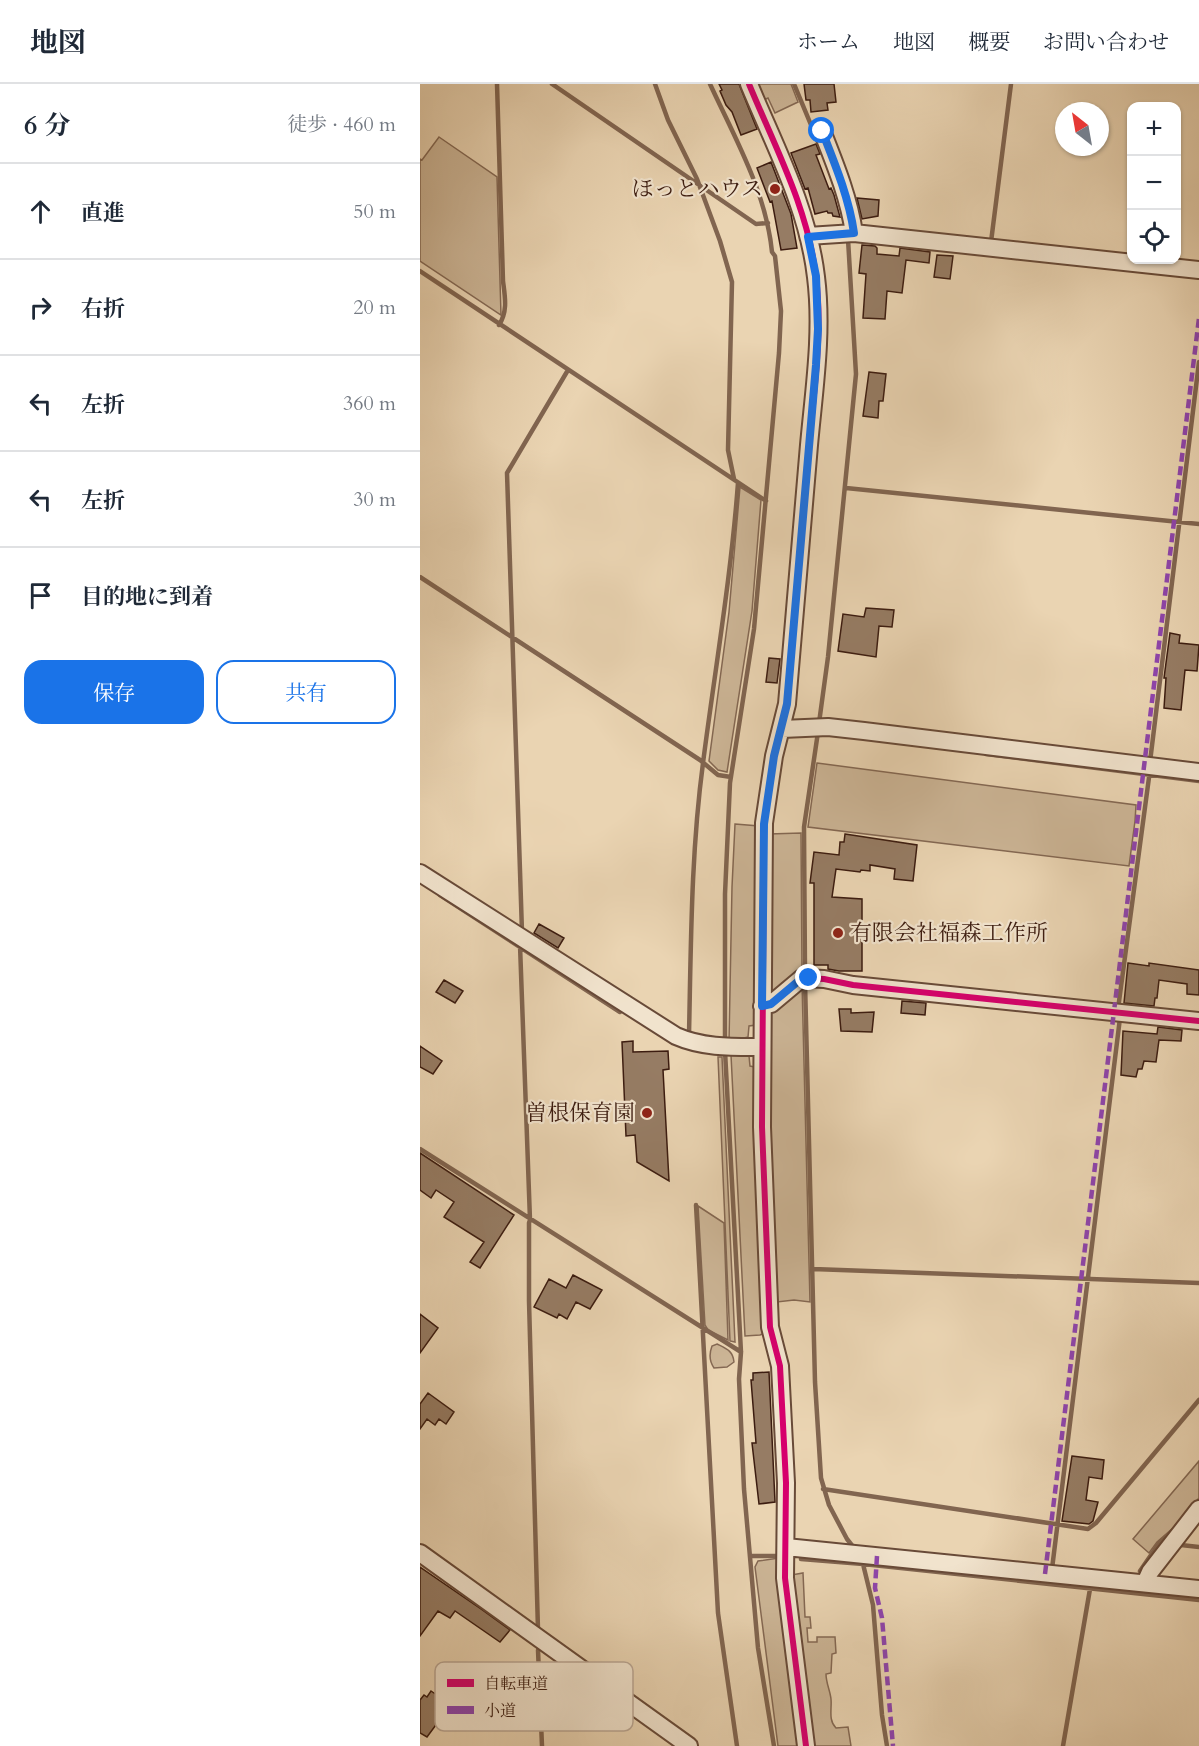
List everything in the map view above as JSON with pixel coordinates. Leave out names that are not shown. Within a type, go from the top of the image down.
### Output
[{"type":"street","points":[[749,84],[795,188],[816,276],[818,329],[787,704],[774,756],[764,824],[762,1006],[762,1127],[771,1328],[780,1366],[786,1483],[785,1578],[806,1746]]},
{"type":"street","points":[[822,131],[839,175],[854,233]]},
{"type":"street","points":[[808,237],[854,233],[1199,270]]},
{"type":"street","points":[[782,729],[819,728],[864,731],[1199,772]]},
{"type":"street","points":[[420,873],[660,1028],[687,1041],[724,1047],[762,1047]]},
{"type":"street","points":[[762,1006],[771,1004],[805,978],[1199,1021]]},
{"type":"street","points":[[1145,1584],[1150,1572],[1199,1509]]},
{"type":"street","points":[[786,1547],[1199,1590]]},
{"type":"street","points":[[420,1553],[572,1662]]},
{"type":"street","points":[[633,1706],[689,1746]]},
{"type":"shaded area","points":[[755,84],[791,84],[798,102],[775,113],[768,98],[761,101]]},
{"type":"shaded area","points":[[439,137],[497,177],[501,315],[420,261],[420,159],[422,160]]},
{"type":"shaded area","points":[[740,487],[761,500],[752,611],[727,772],[718,770],[709,761],[729,612]]},
{"type":"shaded area","points":[[817,763],[1136,805],[1129,866],[808,827]]},
{"type":"shaded area","points":[[735,824],[759,826],[756,1025],[749,1026],[748,1037],[729,1042],[732,887]]},
{"type":"shaded area","points":[[801,833],[802,973],[771,997],[769,834]]},
{"type":"shaded area","points":[[802,983],[810,1302],[794,1300],[777,1302],[766,1018],[773,1007]]},
{"type":"shaded area","points":[[731,1055],[749,1056],[750,1066],[755,1067],[765,1333],[760,1335],[745,1336]]},
{"type":"shaded area","points":[[718,1057],[722,1057],[735,1342],[730,1341]]},
{"type":"shaded area","points":[[698,1206],[724,1223],[728,1340],[708,1330],[705,1325]]},
{"type":"shaded area","points":[[717,1344],[727,1349],[732,1355],[734,1362],[727,1367],[714,1368],[711,1363],[711,1349]]},
{"type":"shaded area","points":[[1199,1461],[1199,1498],[1149,1553],[1133,1539]]},
{"type":"shaded area","points":[[779,1558],[801,1746],[778,1746],[755,1567],[758,1561]]},
{"type":"shaded area","points":[[803,1573],[805,1617],[810,1617],[811,1628],[807,1628],[808,1642],[817,1642],[817,1637],[835,1637],[836,1653],[832,1654],[831,1673],[826,1674],[831,1699],[831,1718],[836,1728],[848,1727],[851,1746],[813,1746],[791,1575]]},
{"type":"building","points":[[719,84],[739,84],[757,129],[741,135],[732,112],[726,105]]},
{"type":"building","points":[[804,84],[834,84],[836,102],[827,103],[828,110],[811,112],[810,100],[806,100]]},
{"type":"building","points":[[816,144],[820,154],[816,155],[829,189],[831,188],[834,195],[840,217],[833,216],[827,211],[815,214],[808,188],[805,189],[791,153]]},
{"type":"building","points":[[771,162],[791,214],[797,248],[781,250],[772,201],[770,202],[757,168]]},
{"type":"building","points":[[857,198],[879,200],[878,216],[862,219]]},
{"type":"building","points":[[862,245],[875,246],[877,254],[899,256],[900,248],[930,252],[929,263],[906,260],[902,293],[887,291],[885,319],[863,318],[866,274],[859,273]]},
{"type":"building","points":[[937,255],[953,256],[950,279],[934,277]]},
{"type":"building","points":[[869,372],[886,374],[883,401],[879,401],[878,418],[863,416]]},
{"type":"building","points":[[866,608],[894,610],[892,627],[879,626],[876,657],[838,651],[843,614],[864,617]]},
{"type":"building","points":[[1170,633],[1180,635],[1179,643],[1199,645],[1197,671],[1185,670],[1181,710],[1164,708],[1166,678],[1164,678]]},
{"type":"building","points":[[769,658],[780,659],[777,683],[766,682]]},
{"type":"building","points":[[845,834],[917,845],[913,881],[894,879],[895,869],[870,865],[870,871],[836,869],[832,897],[862,899],[862,971],[839,971],[828,969],[828,965],[814,965],[814,883],[810,883],[814,852],[839,855],[840,842],[844,842]]},
{"type":"building","points":[[539,924],[564,938],[558,948],[534,933]]},
{"type":"building","points":[[1128,963],[1149,966],[1149,963],[1199,970],[1199,995],[1187,994],[1187,984],[1159,980],[1154,1006],[1124,1003]]},
{"type":"building","points":[[444,980],[463,991],[455,1003],[436,992]]},
{"type":"building","points":[[902,1001],[926,1003],[925,1015],[901,1013]]},
{"type":"building","points":[[839,1009],[851,1009],[851,1013],[874,1012],[872,1032],[841,1031]]},
{"type":"building","points":[[1158,1027],[1182,1030],[1181,1041],[1159,1040],[1156,1062],[1144,1061],[1136,1077],[1121,1075],[1123,1031],[1157,1034]]},
{"type":"building","points":[[633,1041],[633,1052],[668,1051],[669,1069],[663,1070],[669,1181],[637,1162],[635,1135],[626,1136],[622,1042]]},
{"type":"building","points":[[420,1046],[442,1061],[433,1074],[420,1067]]},
{"type":"building","points":[[420,1153],[514,1215],[480,1268],[470,1262],[484,1242],[444,1217],[454,1202],[436,1190],[431,1198],[420,1190]]},
{"type":"building","points":[[573,1275],[602,1290],[590,1309],[576,1302],[567,1319],[559,1314],[557,1318],[534,1307],[549,1279],[566,1288]]},
{"type":"building","points":[[420,1314],[438,1328],[420,1353]]},
{"type":"building","points":[[769,1372],[775,1502],[759,1504],[752,1443],[756,1443],[751,1380],[753,1380],[753,1373]]},
{"type":"building","points":[[428,1393],[454,1412],[446,1424],[439,1419],[435,1425],[427,1419],[420,1429],[420,1404]]},
{"type":"building","points":[[1072,1456],[1104,1460],[1102,1479],[1089,1477],[1086,1500],[1098,1502],[1093,1521],[1089,1524],[1062,1521]]},
{"type":"building","points":[[420,1567],[510,1630],[500,1642],[455,1611],[450,1618],[438,1611],[420,1636]]},
{"type":"building","points":[[431,1691],[435,1694],[435,1726],[427,1737],[420,1733],[420,1700],[424,1695],[427,1697]]},
{"type":"waterway","points":[[497,84],[505,304],[499,325]]},
{"type":"waterway","points":[[552,84],[756,224],[768,223]]},
{"type":"waterway","points":[[655,84],[668,120],[697,179],[720,241],[732,282],[728,450],[734,479]]},
{"type":"waterway","points":[[710,84],[748,166],[763,208],[772,252],[775,256],[781,311],[754,629],[730,783],[725,894],[725,1043]]},
{"type":"waterway","points":[[794,84],[816,137]]},
{"type":"waterway","points":[[991,242],[1011,84]]},
{"type":"waterway","points":[[819,723],[828,657],[856,374],[848,239]]},
{"type":"waterway","points":[[420,271],[766,501]]},
{"type":"waterway","points":[[1150,762],[1199,362]]},
{"type":"waterway","points":[[522,932],[507,473],[568,370]]},
{"type":"waterway","points":[[689,1035],[692,899],[699,797],[727,588],[738,483]]},
{"type":"waterway","points":[[846,488],[1199,524]]},
{"type":"waterway","points":[[420,577],[700,760],[718,775],[731,777]]},
{"type":"waterway","points":[[805,974],[804,827],[818,732]]},
{"type":"waterway","points":[[986,754],[1199,781]]},
{"type":"waterway","points":[[1118,1009],[1150,770]]},
{"type":"waterway","points":[[440,895],[620,1012]]},
{"type":"waterway","points":[[520,945],[530,1220],[529,1301],[538,1630]]},
{"type":"waterway","points":[[805,982],[815,1382],[821,1478],[829,1505],[854,1548]]},
{"type":"waterway","points":[[1052,1569],[1120,1018]]},
{"type":"waterway","points":[[725,1051],[741,1352],[739,1379],[744,1489],[758,1648],[774,1746]]},
{"type":"waterway","points":[[420,1149],[741,1352]]},
{"type":"waterway","points":[[696,1205],[718,1613],[737,1746]]},
{"type":"waterway","points":[[813,1269],[1199,1283]]},
{"type":"waterway","points":[[823,1489],[1088,1529],[1096,1523],[1199,1400]]},
{"type":"waterway","points":[[1140,1571],[1160,1542],[1172,1533]]},
{"type":"waterway","points":[[1177,1543],[1199,1547]]},
{"type":"waterway","points":[[751,1556],[776,1556]]},
{"type":"waterway","points":[[801,1559],[863,1564],[873,1605],[882,1715],[887,1746]]},
{"type":"waterway","points":[[863,1564],[1199,1600]]},
{"type":"waterway","points":[[1063,1746],[1090,1589]]},
{"type":"waterway","points":[[538,1650],[538,1662]]},
{"type":"waterway","points":[[541,1731],[542,1746]]},
{"type":"marked path","points":[[1045,1574],[1199,318]]},
{"type":"marked path","points":[[877,1556],[875,1588],[882,1618],[893,1746]]},
{"type":"cycle path","points":[[749,84],[780,155],[806,227],[816,277],[819,319],[787,704],[774,756],[764,823],[762,1127],[770,1327],[780,1366],[786,1483],[785,1578],[806,1746]]},
{"type":"cycle path","points":[[762,1006],[771,1004],[802,978],[1199,1021]]},
{"type":"place","name":"ほっとハウス","points":[[775,189]]},
{"type":"place","name":"有限会社福森工作所","points":[[838,933]]},
{"type":"place","name":"曽根保育園","points":[[647,1113]]},
{"type":"route","points":[[809,978],[802,978],[771,1004],[762,1006],[764,824],[774,756],[787,704],[816,365],[818,329],[816,276],[808,237],[854,233],[839,175],[822,131]]}]
